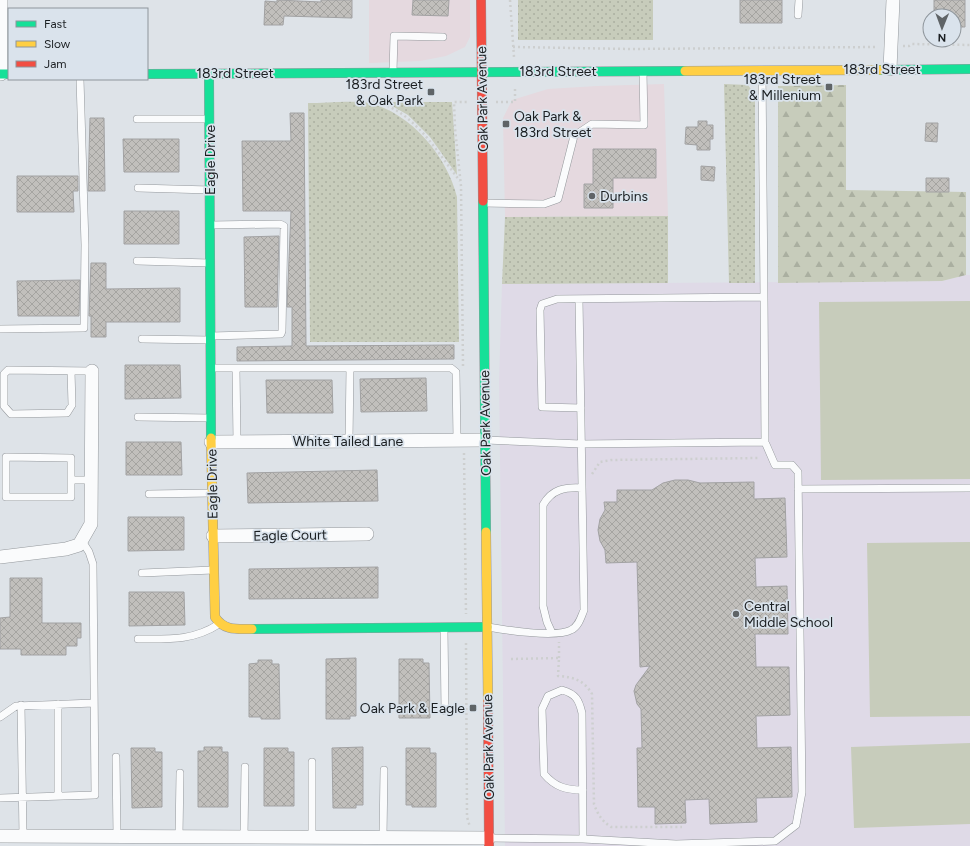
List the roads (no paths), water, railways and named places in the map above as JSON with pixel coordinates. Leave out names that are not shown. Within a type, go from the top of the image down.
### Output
[{"type":"street","points":[[1,0],[3,74]]},
{"type":"street","name":"Oak Park Avenue","points":[[481,0],[489,842]]},
{"type":"street","points":[[890,69],[893,0]]},
{"type":"street","name":"183rd Street","points":[[148,74],[970,69]]},
{"type":"street","name":"Eagle Drive","points":[[209,74],[213,570],[214,611],[219,624]]},
{"type":"street","points":[[0,557],[66,549],[79,545],[91,524],[92,371]]},
{"type":"street","name":"White Tailed Lane","points":[[211,442],[485,440]]},
{"type":"street","name":"Eagle Court","points":[[213,536],[367,534]]},
{"type":"street","points":[[219,624],[228,629],[487,627]]},
{"type":"street","points":[[0,836],[28,839],[117,836],[244,837],[285,841],[383,837],[470,838],[489,842]]},
{"type":"lane","points":[[798,15],[799,0]]},
{"type":"lane","points":[[393,72],[394,36],[443,37]]},
{"type":"lane","points":[[489,842],[583,839],[676,844],[775,841],[796,825],[802,792],[798,472],[792,465],[775,465],[765,442],[762,70]]},
{"type":"lane","points":[[483,203],[544,204],[558,199],[574,136],[592,124],[644,125],[643,71]]},
{"type":"lane","points":[[0,329],[84,328],[86,245],[80,80]]},
{"type":"lane","points":[[137,119],[209,119]]},
{"type":"lane","points":[[138,188],[210,190]]},
{"type":"lane","points":[[142,339],[211,338],[281,334],[284,226],[280,224],[210,225]]},
{"type":"lane","points":[[137,262],[210,263]]},
{"type":"lane","points":[[581,408],[542,407],[540,310],[542,304],[550,301],[579,299],[764,297]]},
{"type":"lane","points":[[487,627],[517,632],[552,633],[571,630],[579,622],[584,610],[579,299]]},
{"type":"lane","points":[[211,368],[451,368],[456,372],[461,440]]},
{"type":"lane","points":[[236,368],[237,442]]},
{"type":"lane","points":[[350,368],[350,441]]},
{"type":"lane","points":[[71,371],[72,405],[67,413],[11,414],[4,406],[4,374],[8,370],[92,371]]},
{"type":"lane","points":[[138,417],[211,418]]},
{"type":"lane","points":[[485,440],[581,444],[765,442]]},
{"type":"lane","points":[[6,458],[71,458],[71,480],[71,497],[6,497],[6,458]]},
{"type":"lane","points":[[71,480],[92,480]]},
{"type":"lane","points":[[552,633],[546,622],[543,606],[543,505],[549,495],[556,491],[565,488],[582,488]]},
{"type":"lane","points":[[798,489],[970,488]]},
{"type":"lane","points":[[149,494],[213,493]]},
{"type":"lane","points":[[0,798],[95,795],[93,564],[89,552],[82,541]]},
{"type":"lane","points":[[142,573],[213,570]]},
{"type":"lane","points":[[138,639],[182,639],[206,632],[219,624]]},
{"type":"lane","points":[[444,627],[445,711]]},
{"type":"lane","points":[[583,790],[562,788],[550,782],[544,774],[542,709],[548,696],[556,691],[562,690],[574,694],[580,702],[582,713],[583,790],[583,839]]},
{"type":"lane","points":[[0,717],[16,706],[94,702]]},
{"type":"lane","points":[[58,704],[58,796]]},
{"type":"lane","points":[[21,706],[22,797],[28,839]]},
{"type":"lane","points":[[116,757],[117,836]]},
{"type":"lane","points":[[312,762],[319,840]]},
{"type":"lane","points":[[244,837],[245,767]]},
{"type":"lane","points":[[383,837],[384,770]]},
{"type":"lane","points":[[179,836],[180,773]]},
{"type":"place","name":"183rd Street & Millenium","points":[[829,87]]},
{"type":"place","name":"183rd Street & Oak Park","points":[[431,92]]},
{"type":"place","name":"Oak Park & 183rd Street","points":[[506,124]]},
{"type":"place","name":"Durbins","points":[[592,196]]},
{"type":"place","name":"Central Middle School","points":[[736,614]]},
{"type":"place","name":"Oak Park & Eagle","points":[[473,708]]}]
